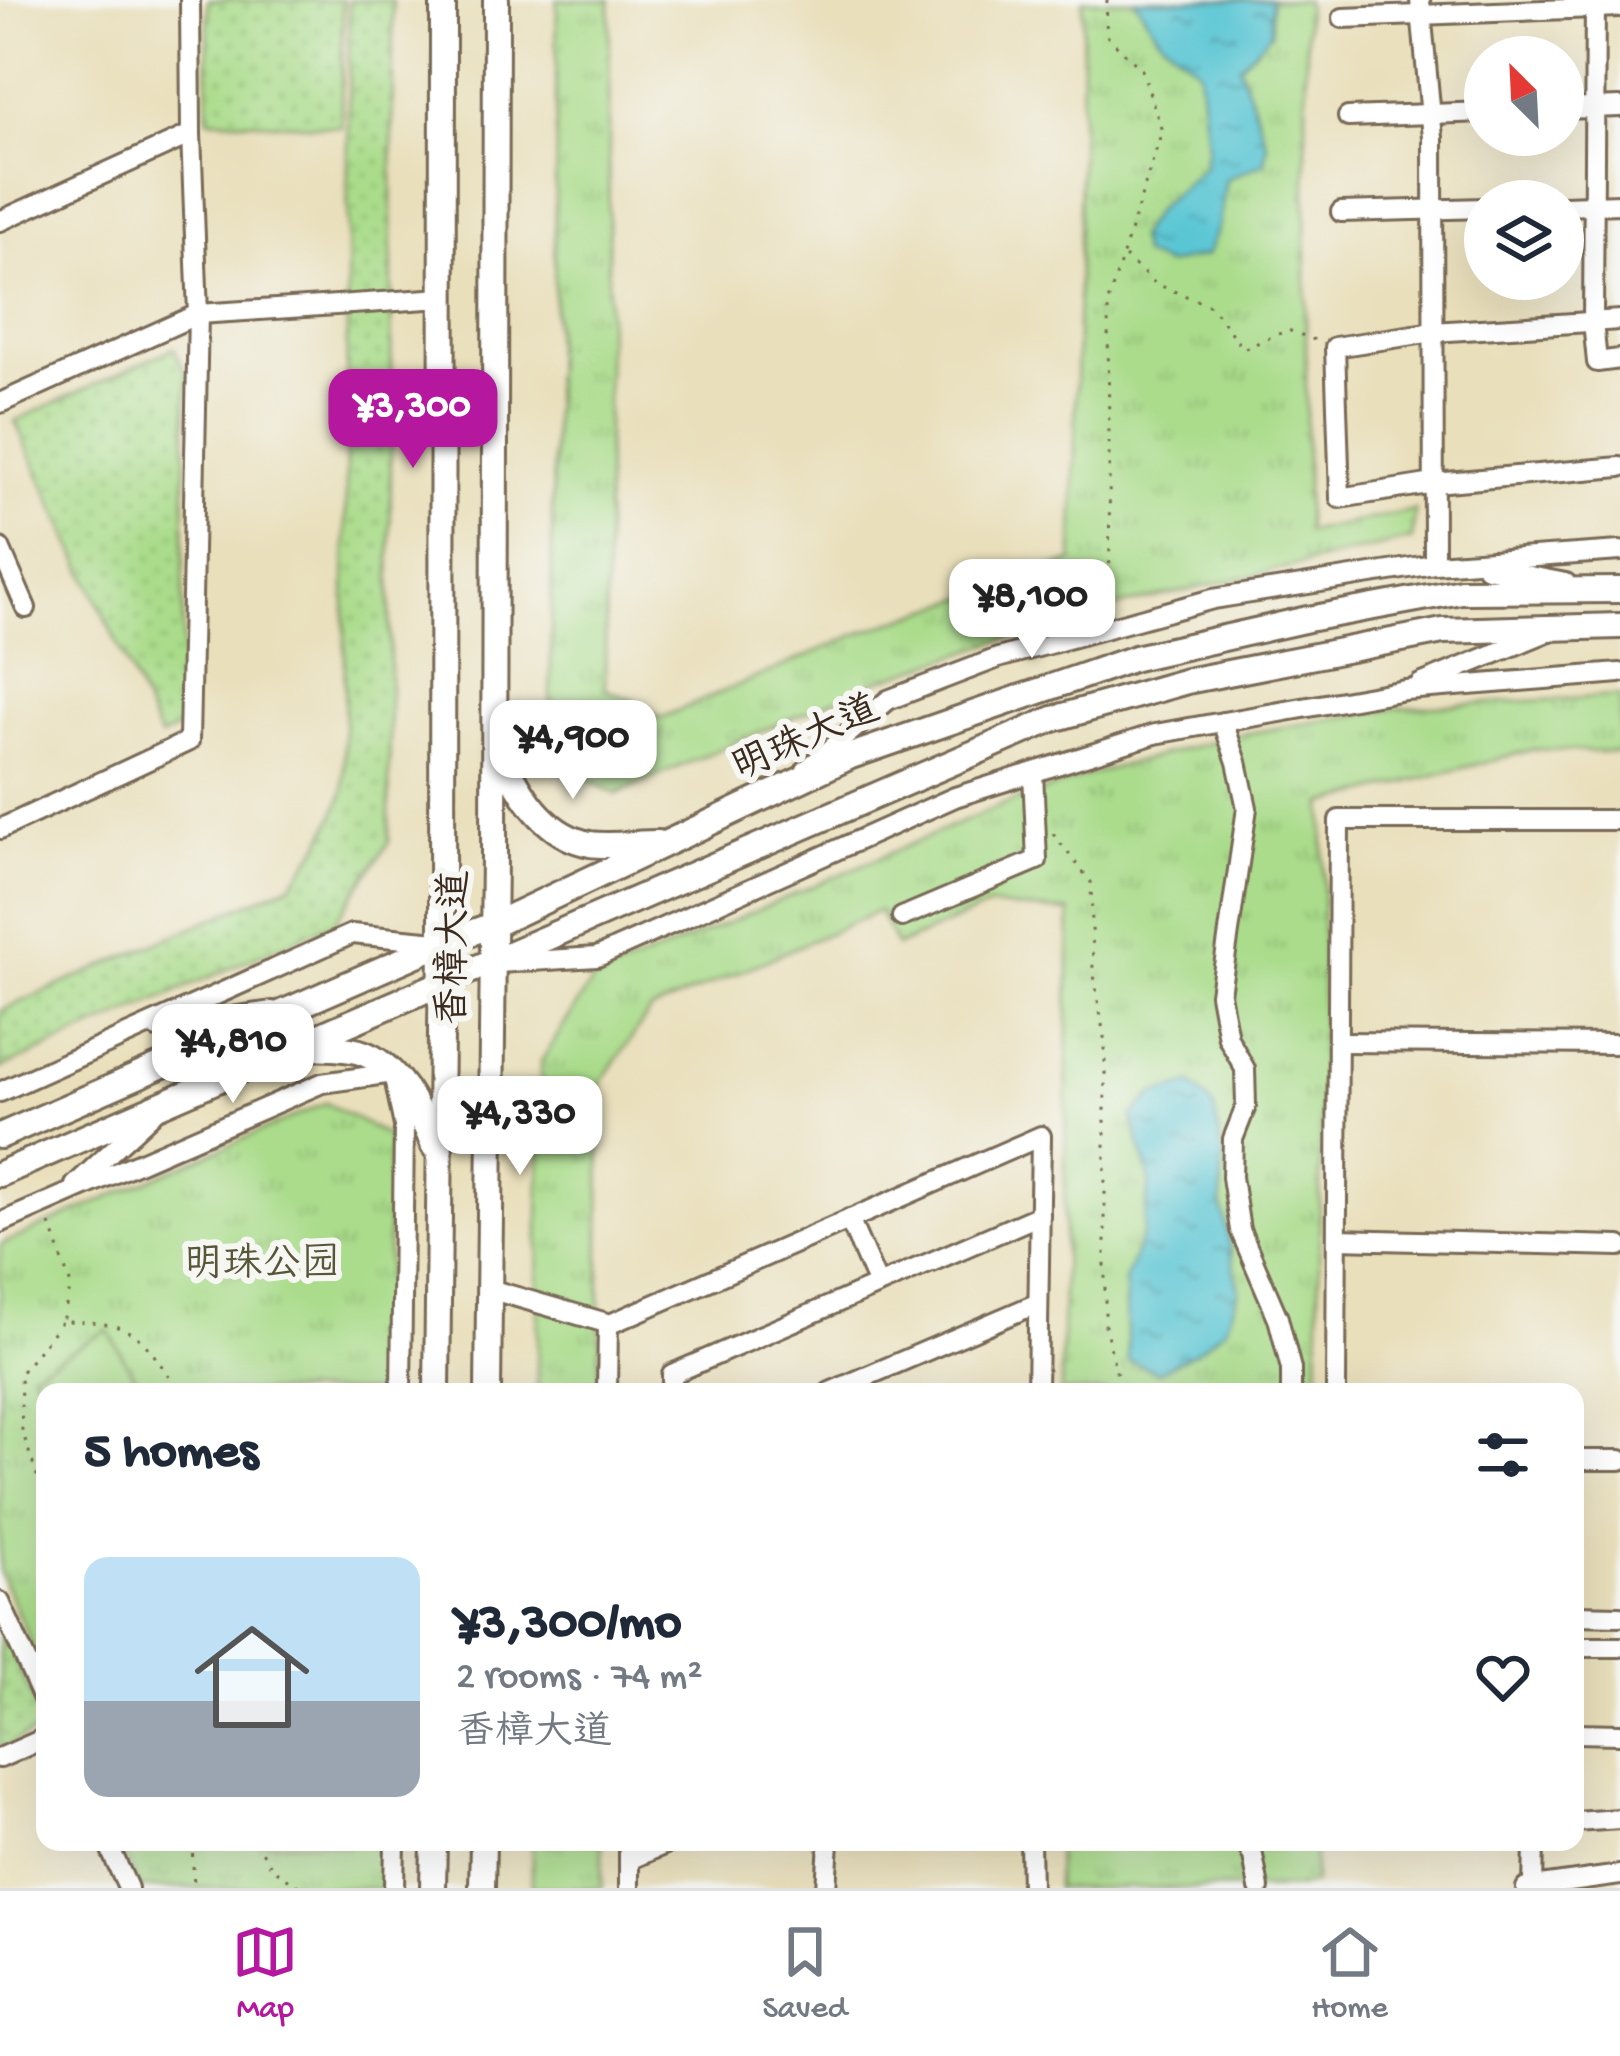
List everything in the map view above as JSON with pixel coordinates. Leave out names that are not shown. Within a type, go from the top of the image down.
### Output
[{"type":"main road","name":"香樟大道","points":[[437,1383],[443,0]]},
{"type":"main road","name":"香樟大道","points":[[488,1383],[496,0]]},
{"type":"main road","name":"明珠大道","points":[[0,1136],[442,943],[494,925],[851,756],[1135,658],[1461,591],[1613,590]]},
{"type":"main road","name":"明珠大道","points":[[0,1174],[1053,719],[1187,682],[1443,631],[1620,626]]},
{"type":"main road","points":[[494,734],[511,776],[542,819],[586,844],[667,843]]},
{"type":"main road","points":[[295,1046],[356,1050],[393,1073],[420,1110],[439,1159]]},
{"type":"main road","points":[[433,1888],[434,1851]]},
{"type":"main road","points":[[482,1888],[483,1851]]},
{"type":"street","points":[[0,830],[190,741],[198,314],[190,0]]},
{"type":"street","points":[[1343,18],[1420,8],[1595,4],[1620,8]]},
{"type":"street","points":[[1595,4],[1593,322],[1597,362],[1620,359]]},
{"type":"street","points":[[1420,8],[1433,209],[1434,564]]},
{"type":"street","points":[[1584,108],[1620,106]]},
{"type":"street","points":[[1348,117],[1464,113]]},
{"type":"street","points":[[0,221],[191,134]]},
{"type":"street","points":[[1584,205],[1620,204]]},
{"type":"street","points":[[1341,212],[1464,208]]},
{"type":"street","points":[[0,403],[198,314],[443,298]]},
{"type":"street","points":[[1620,320],[1433,332],[1335,347],[1340,498],[1434,483],[1620,466]]},
{"type":"street","points":[[0,548],[26,608]]},
{"type":"street","points":[[785,788],[887,700],[998,658],[1213,599],[1434,564],[1620,551]]},
{"type":"street","points":[[1459,563],[1613,590]]},
{"type":"street","points":[[1405,690],[1556,628]]},
{"type":"street","points":[[493,964],[597,957],[956,797],[1155,734],[1405,690],[1620,673]]},
{"type":"street","points":[[1222,722],[1247,808],[1220,994],[1228,1038],[1245,1069],[1246,1106],[1233,1139],[1232,1177],[1240,1230],[1278,1318],[1292,1383]]},
{"type":"street","points":[[902,917],[1037,860],[1033,772]]},
{"type":"street","points":[[1336,1383],[1340,820],[1620,820]]},
{"type":"street","points":[[0,1092],[352,934],[442,943]]},
{"type":"street","points":[[133,1032],[294,1007]]},
{"type":"street","points":[[1339,1042],[1620,1044]]},
{"type":"street","points":[[0,1223],[322,1082],[393,1073],[404,1126],[401,1383]]},
{"type":"street","points":[[63,1196],[163,1103]]},
{"type":"street","points":[[489,1289],[608,1324],[1040,1136],[1037,1383]]},
{"type":"street","points":[[672,1383],[672,1374],[1040,1215]]},
{"type":"street","points":[[849,1220],[878,1285]]},
{"type":"street","points":[[1337,1239],[1620,1246]]},
{"type":"street","points":[[851,1383],[1038,1303]]},
{"type":"street","points":[[607,1383],[608,1324]]},
{"type":"street","points":[[1584,1460],[1620,1460]]},
{"type":"street","points":[[0,1602],[36,1683]]},
{"type":"street","points":[[1584,1616],[1620,1616]]},
{"type":"street","points":[[1584,1647],[1620,1647]]},
{"type":"street","points":[[1584,1733],[1620,1734]]},
{"type":"street","points":[[0,1758],[36,1742]]},
{"type":"street","points":[[1584,1821],[1620,1819]]},
{"type":"street","points":[[111,1851],[128,1888]]},
{"type":"street","points":[[394,1851],[394,1888]]},
{"type":"street","points":[[629,1851],[629,1888]]},
{"type":"street","points":[[826,1888],[828,1851]]},
{"type":"street","points":[[1030,1851],[1030,1888]]},
{"type":"street","points":[[1250,1851],[1259,1888]]},
{"type":"street","points":[[1533,1851],[1530,1888],[1620,1875]]},
{"type":"path","points":[[1107,0],[1106,35],[1142,70],[1162,131],[1108,302],[1110,627]]},
{"type":"path","points":[[1124,256],[1156,284],[1211,306],[1243,349],[1288,330],[1335,347]]},
{"type":"path","points":[[1035,811],[1091,882],[1093,969],[1106,1043],[1105,1326],[1119,1383]]},
{"type":"path","points":[[36,1472],[22,1431],[20,1374],[62,1321],[71,1286],[42,1205]]},
{"type":"path","points":[[62,1321],[123,1326],[152,1351],[172,1383]]},
{"type":"path","points":[[192,1851],[194,1888]]},
{"type":"path","points":[[262,1851],[272,1868],[302,1888]]},
{"type":"green space","points":[[208,0],[343,0],[341,127],[208,119]]},
{"type":"green space","points":[[349,0],[393,0],[389,842],[335,922],[0,1069],[0,1011],[290,885],[322,840],[344,790]]},
{"type":"green space","points":[[557,0],[610,0],[605,689],[661,718],[863,632],[1073,561],[1083,0],[1306,0],[1306,532],[1415,510],[1412,539],[1075,616],[880,680],[616,794],[550,759]]},
{"type":"green space","points":[[174,348],[187,376],[181,728],[160,737],[15,421]]},
{"type":"green space","points":[[1620,696],[1620,753],[1535,749],[1324,804],[1318,1383],[1061,1383],[1070,912],[989,906],[897,946],[879,911],[650,1011],[601,1083],[599,1383],[537,1383],[541,1062],[592,981],[1000,806],[1102,771],[1237,735],[1399,708]]},
{"type":"green space","name":"明珠公园","points":[[326,1103],[389,1137],[386,1383],[36,1383],[36,1655],[0,1573],[0,1245]]},
{"type":"green space","points":[[108,1330],[137,1381],[38,1383],[32,1372]]},
{"type":"green space","points":[[0,1626],[36,1707],[36,1731],[0,1749]]},
{"type":"green space","points":[[123,1851],[382,1851],[381,1888],[139,1888]]},
{"type":"green space","points":[[532,1851],[602,1851],[602,1888],[532,1888]]},
{"type":"green space","points":[[1057,1851],[1314,1851],[1314,1883],[1295,1888],[1056,1888]]},
{"type":"water","points":[[1135,0],[1271,0],[1271,33],[1239,66],[1267,144],[1264,163],[1226,179],[1219,225],[1207,255],[1166,265],[1142,255],[1138,237],[1155,211],[1204,166],[1207,145],[1199,69],[1160,38]]},
{"type":"water","points":[[1192,1084],[1214,1107],[1223,1156],[1221,1202],[1239,1291],[1226,1327],[1197,1351],[1158,1372],[1128,1361],[1125,1281],[1143,1232],[1150,1180],[1132,1117],[1154,1094]]}]
